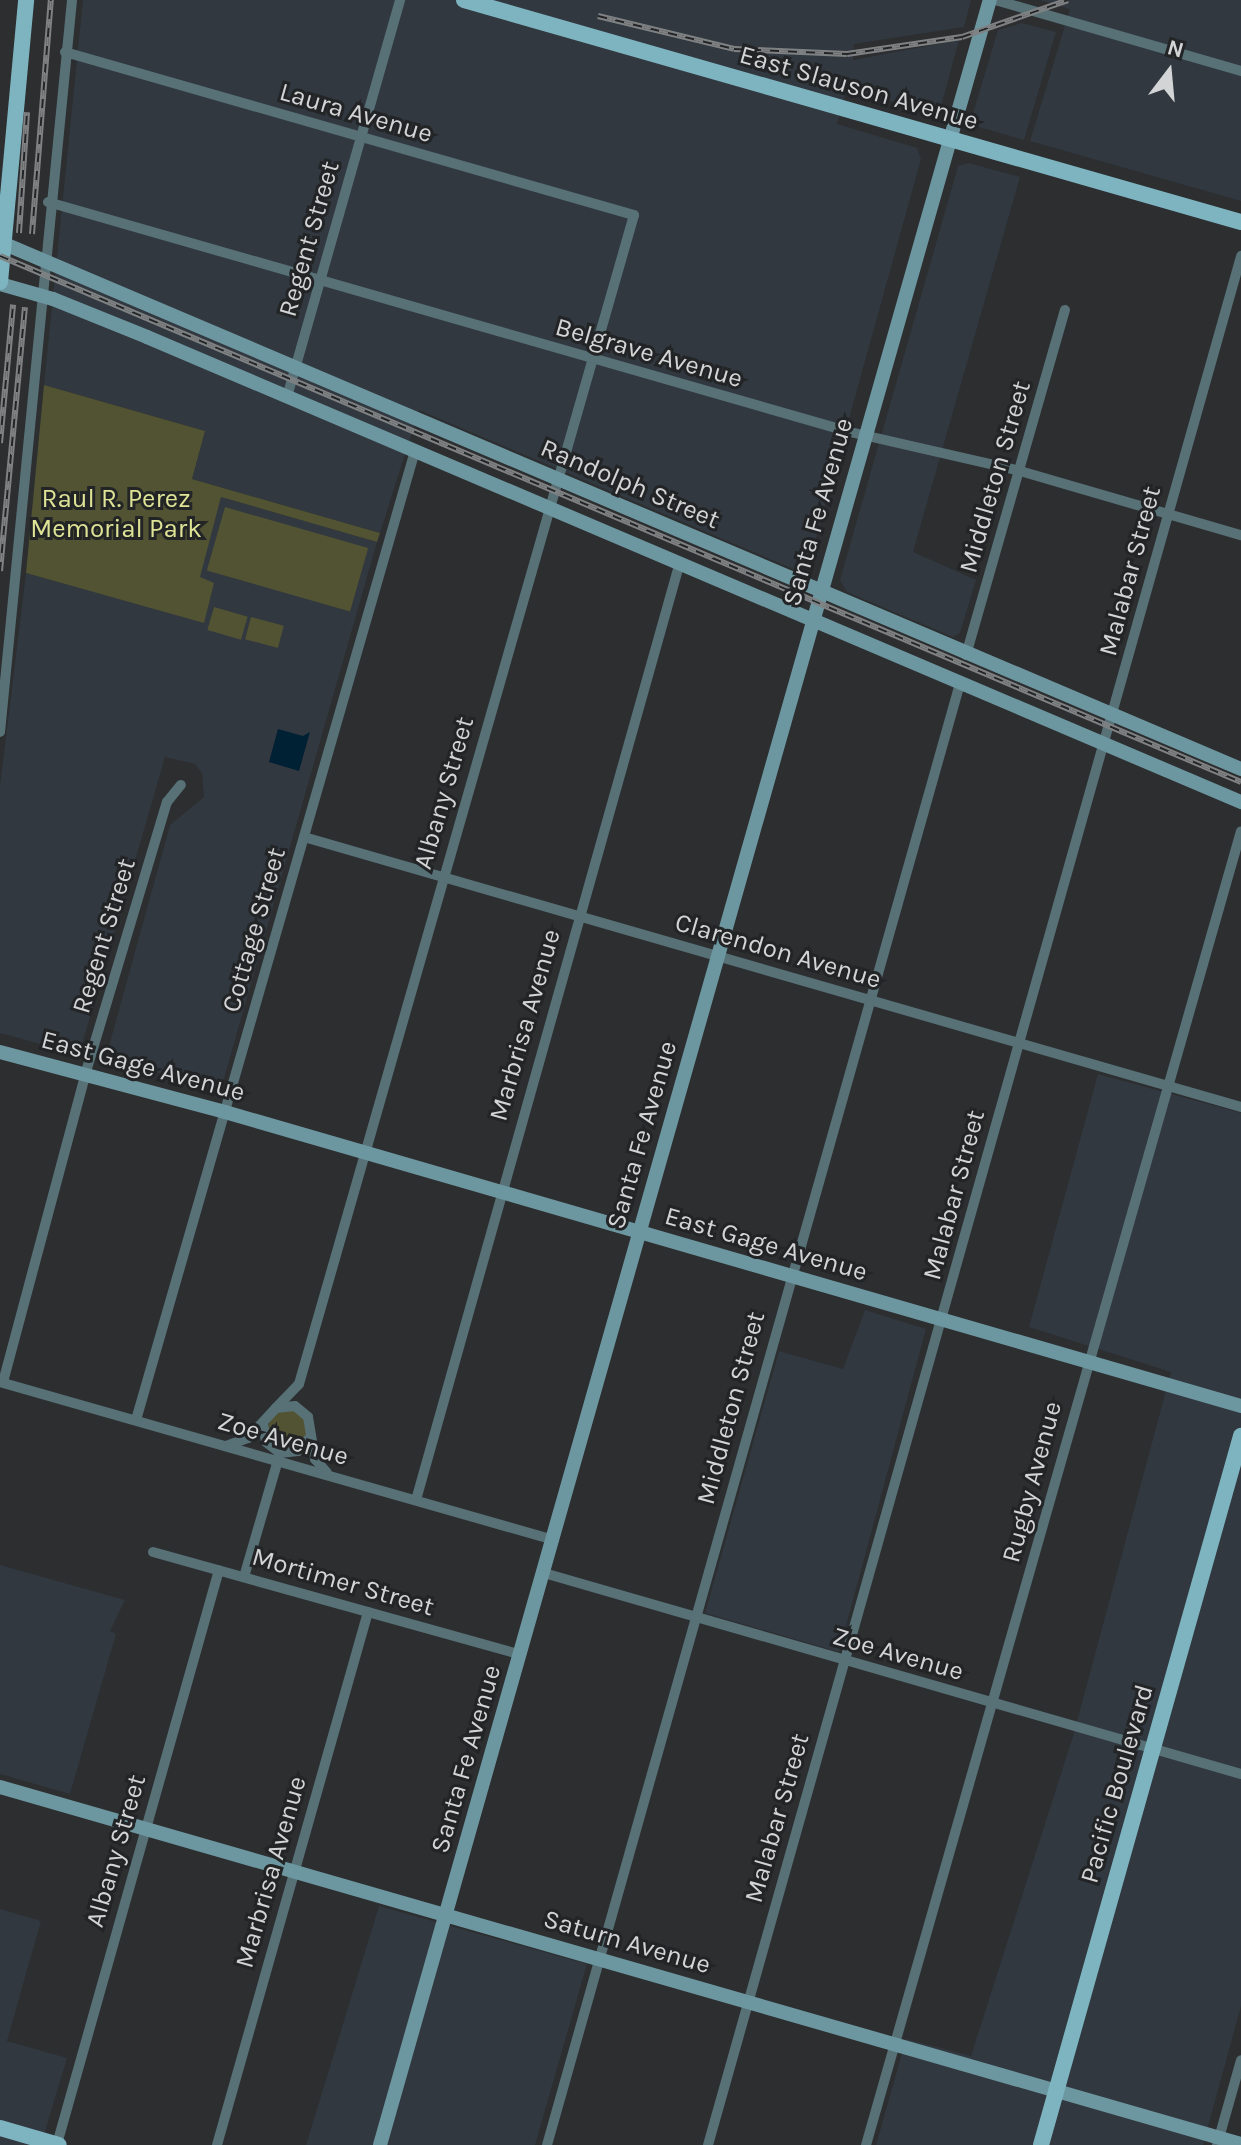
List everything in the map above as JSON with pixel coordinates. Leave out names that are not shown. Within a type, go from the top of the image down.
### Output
[{"type":"main road","points":[[0,283],[26,0]]},
{"type":"main road","name":"East Slauson Avenue","points":[[464,0],[1241,222]]},
{"type":"main road","name":"Pacific Boulevard","points":[[1041,2145],[1241,1436]]},
{"type":"main road","points":[[0,2128],[58,2145]]},
{"type":"street","points":[[0,732],[48,202],[72,0]]},
{"type":"street","name":"Regent Street","points":[[287,397],[400,0]]},
{"type":"street","points":[[992,0],[1241,71]]},
{"type":"street","name":"Santa Fe Avenue","points":[[380,2145],[865,435],[992,0]]},
{"type":"street","name":"Laura Avenue","points":[[65,52],[634,215]]},
{"type":"street","name":"Belgrave Avenue","points":[[48,202],[594,360],[865,435],[1020,471],[1241,535]]},
{"type":"street","name":"Albany Street","points":[[226,1446],[248,1438],[299,1384],[634,215]]},
{"type":"street","name":"Randolph Street","points":[[2,243],[966,655],[1241,769]]},
{"type":"street","name":"Malabar Street","points":[[708,2145],[1241,256]]},
{"type":"street","name":"Randolph Street","points":[[0,283],[41,296],[287,397],[1241,802]]},
{"type":"street","name":"Middleton Street","points":[[966,655],[1065,310]]},
{"type":"street","name":"Cottage Street","points":[[136,1420],[415,451]]},
{"type":"street","name":"Marbrisa Avenue","points":[[416,1500],[500,1192],[680,562]]},
{"type":"street","name":"Middleton Street","points":[[547,2145],[697,1619],[789,1276],[960,684]]},
{"type":"street","name":"Regent Street","points":[[2,1382],[85,1075],[167,802],[181,785]]},
{"type":"street","name":"Rugby Avenue","points":[[866,2145],[1241,831]]},
{"type":"street","name":"Clarendon Avenue","points":[[304,837],[1241,1107]]},
{"type":"street","name":"East Gage Avenue","points":[[0,1052],[225,1112],[1241,1406]]},
{"type":"street","name":"Zoe Avenue","points":[[2,1382],[226,1446],[279,1457],[328,1475],[554,1540]]},
{"type":"street","points":[[299,1384],[315,1459],[328,1475]]},
{"type":"street","points":[[276,1408],[295,1406],[308,1417]]},
{"type":"street","points":[[263,1423],[266,1442],[279,1457]]},
{"type":"street","points":[[279,1457],[298,1451],[310,1437]]},
{"type":"street","points":[[244,1577],[279,1457]]},
{"type":"street","name":"Mortimer Street","points":[[153,1552],[521,1655]]},
{"type":"street","name":"Albany Street","points":[[58,2145],[219,1570]]},
{"type":"street","name":"Zoe Avenue","points":[[544,1573],[1241,1774]]},
{"type":"street","name":"Marbrisa Avenue","points":[[217,2145],[368,1612]]},
{"type":"street","name":"Saturn Avenue","points":[[0,1787],[598,1958],[1218,2142],[1241,2144]]},
{"type":"street","points":[[1218,2142],[1241,2060]]},
{"type":"shaded area","points":[[83,0],[971,0],[964,27],[854,44],[853,60],[959,40],[939,114],[847,89],[837,124],[917,148],[921,159],[808,567],[798,571],[419,410],[380,533],[192,479],[205,431],[44,385]]},
{"type":"shaded area","points":[[1039,0],[1241,0],[1241,201],[1030,141],[1070,9]]},
{"type":"shaded area","points":[[1022,23],[1056,32],[1024,140],[979,127],[973,113],[998,30]]},
{"type":"shaded area","points":[[969,163],[1020,177],[913,552],[976,580],[960,633],[953,637],[847,592],[840,580],[958,166]]},
{"type":"shaded area","points":[[221,497],[377,542],[221,1089],[216,1090],[106,1057],[170,825],[204,797],[202,773],[195,764],[165,757],[79,1055],[0,1033],[0,786],[26,573],[127,601],[199,578]]},
{"type":"shaded area","points":[[1098,1074],[1241,1113],[1241,2006],[1203,2145],[876,2145],[906,2039],[971,2056],[1073,1736],[1171,1372],[1029,1327]]},
{"type":"shaded area","points":[[865,1310],[926,1329],[839,1652],[705,1613],[779,1351],[843,1369]]},
{"type":"shaded area","points":[[0,1565],[125,1600],[110,1631],[116,1634],[70,1794],[0,1774]]},
{"type":"shaded area","points":[[379,1906],[587,1964],[535,2145],[306,2145]]},
{"type":"shaded area","points":[[0,1909],[41,1921],[7,2041],[67,2058],[41,2145],[0,2145]]},
{"type":"green space","name":"Raul R. Perez Memorial Park","points":[[44,385],[205,431],[192,479],[380,533],[377,542],[221,497],[200,577],[214,583],[204,623],[26,573]]},
{"type":"green space","points":[[225,507],[368,548],[350,612],[207,570]]},
{"type":"green space","points":[[214,607],[248,617],[241,640],[207,630]]},
{"type":"green space","points":[[251,617],[284,626],[278,648],[245,639]]},
{"type":"green space","points":[[288,1409],[302,1415],[308,1429],[302,1443],[288,1449],[274,1443],[268,1429],[274,1415]]},
{"type":"water","points":[[278,729],[303,736],[310,732],[299,771],[269,762]]},
{"type":"railway","points":[[32,234],[51,0]]},
{"type":"railway","points":[[598,16],[734,49],[847,54],[962,37],[1068,0]]},
{"type":"railway","points":[[19,233],[27,112]]},
{"type":"railway","points":[[0,256],[1241,782]]},
{"type":"railway","points":[[0,443],[13,305]]},
{"type":"railway","points":[[0,571],[25,307]]}]
